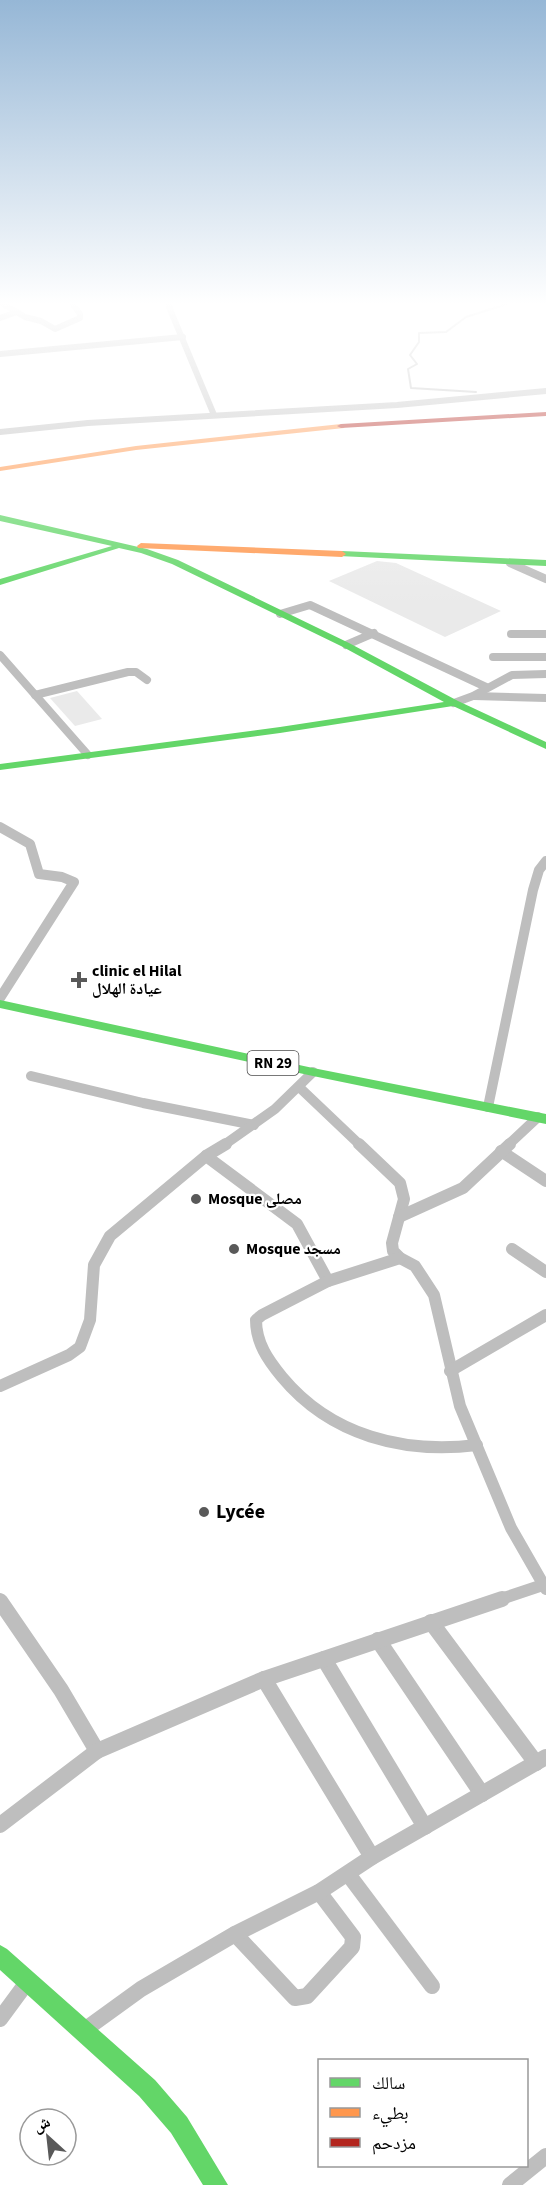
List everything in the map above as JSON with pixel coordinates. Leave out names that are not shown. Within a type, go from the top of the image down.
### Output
[{"type":"main road","points":[[0,461],[135,441],[291,423],[546,408]]},
{"type":"main road","points":[[0,469],[224,437],[427,419],[546,414]]},
{"type":"main road","points":[[0,518],[144,551],[176,562],[346,645],[454,703],[546,746]]},
{"type":"main road","points":[[0,582],[104,549],[121,547],[256,549],[546,563]]},
{"type":"main road","points":[[0,766],[280,730],[454,703]]},
{"type":"main road","name":"RN 29","points":[[0,1004],[313,1072],[542,1118]]},
{"type":"main road","points":[[0,1956],[147,2088],[179,2125],[216,2185]]},
{"type":"street","points":[[210,404],[214,415]]},
{"type":"street","points":[[0,432],[88,423],[407,404]]},
{"type":"street","points":[[510,563],[546,579]]},
{"type":"street","points":[[280,614],[310,605],[486,687]]},
{"type":"street","points":[[346,645],[374,633]]},
{"type":"street","points":[[511,634],[546,634]]},
{"type":"street","points":[[0,656],[88,755]]},
{"type":"street","points":[[493,657],[546,657]]},
{"type":"street","points":[[512,675],[517,668],[515,657]]},
{"type":"street","points":[[35,695],[128,672],[136,672],[147,680]]},
{"type":"street","points":[[454,703],[473,696],[512,675],[546,674]]},
{"type":"street","points":[[473,696],[546,698]]},
{"type":"street","points":[[0,828],[30,844],[39,874],[63,877],[74,882],[0,998]]},
{"type":"street","points":[[488,1107],[546,861]]},
{"type":"street","points":[[0,1386],[69,1355],[80,1347],[90,1320],[94,1264],[110,1236],[206,1156],[254,1125],[299,1087],[313,1072]]},
{"type":"street","points":[[31,1076],[86,1091],[254,1125]]},
{"type":"street","points":[[0,1826],[97,1751],[264,1679],[545,1586],[511,1528],[460,1406],[450,1371],[435,1295],[415,1266],[400,1258],[393,1251],[392,1243],[404,1199],[400,1183],[299,1087]]},
{"type":"street","points":[[399,1217],[463,1188],[501,1151],[542,1118]]},
{"type":"street","points":[[501,1151],[546,1180]]},
{"type":"street","points":[[206,1156],[297,1224],[328,1281]]},
{"type":"street","points":[[512,1249],[546,1272]]},
{"type":"street","points":[[400,1258],[328,1281],[256,1320],[257,1338],[284,1381],[307,1404],[330,1419],[386,1444],[451,1450],[477,1445]]},
{"type":"street","points":[[450,1371],[546,1315]]},
{"type":"street","points":[[0,1601],[61,1690],[97,1751]]},
{"type":"street","points":[[83,2031],[141,1989],[235,1934],[319,1892],[372,1857],[541,1760],[431,1622]]},
{"type":"street","points":[[378,1640],[482,1794]]},
{"type":"street","points":[[324,1659],[425,1827]]},
{"type":"street","points":[[264,1679],[372,1857]]},
{"type":"street","points":[[348,1874],[432,1986]]},
{"type":"street","points":[[235,1934],[295,1998],[307,1996],[352,1947],[353,1937],[319,1892]]},
{"type":"street","points":[[0,2019],[28,1981]]},
{"type":"street","points":[[510,2185],[546,2156]]},
{"type":"shaded area","points":[[377,561],[396,563],[501,611],[445,637],[329,581]]},
{"type":"shaded area","points":[[77,691],[102,719],[75,726],[50,698]]},
{"type":"traffic: fast","points":[[0,518],[144,551],[175,562],[346,645],[454,703],[546,746]]},
{"type":"traffic: fast","points":[[0,582],[115,548]]},
{"type":"traffic: fast","points":[[342,554],[546,563]]},
{"type":"traffic: fast","points":[[0,767],[280,730],[454,703]]},
{"type":"traffic: fast","points":[[0,1004],[313,1072],[546,1119]]},
{"type":"traffic: fast","points":[[0,1956],[147,2088],[179,2125],[216,2185]]},
{"type":"traffic: slow","points":[[0,469],[136,448],[341,426]]},
{"type":"traffic: slow","points":[[141,546],[342,554]]},
{"type":"traffic: jam","points":[[341,426],[546,414]]},
{"type":"place","name":"clinic el Hilal عيادة الهلال","points":[[79,980]]},
{"type":"place","name":"Mosque مصلى","points":[[196,1199]]},
{"type":"place","name":"Mosque مسجد","points":[[234,1249]]},
{"type":"place","name":"Lycée","points":[[204,1512]]}]
